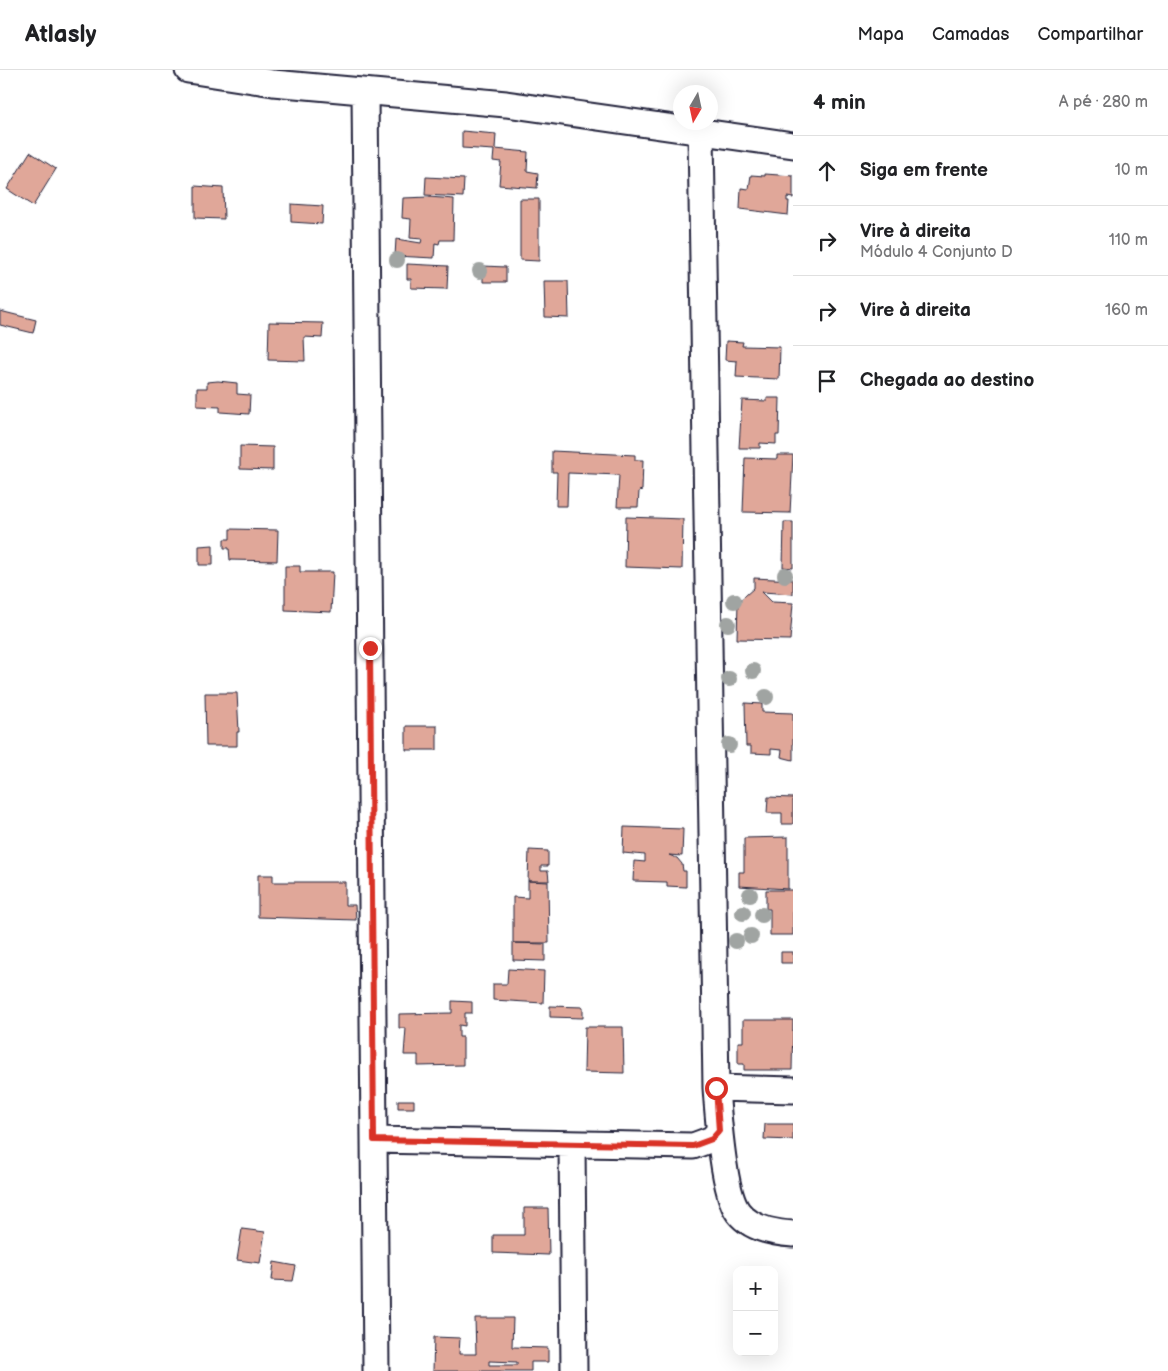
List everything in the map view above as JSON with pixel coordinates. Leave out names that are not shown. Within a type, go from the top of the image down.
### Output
[{"type":"street","points":[[188,70],[365,92],[506,104],[618,119],[701,134],[793,145]]},
{"type":"street","points":[[365,92],[376,1371]]},
{"type":"street","points":[[701,134],[716,1088],[719,1131],[731,1198],[738,1212],[746,1220],[758,1227],[793,1234]]},
{"type":"street","points":[[716,1088],[793,1090]]},
{"type":"street","points":[[374,1140],[693,1146],[712,1139],[719,1131]]},
{"type":"street","points":[[572,1144],[574,1371]]},
{"type":"building","points":[[462,131],[496,134],[495,149],[528,152],[527,171],[538,173],[537,188],[499,185],[501,162],[493,161],[494,150],[462,148]]},
{"type":"building","points":[[30,152],[56,169],[33,206],[7,189]]},
{"type":"building","points":[[765,174],[793,176],[793,198],[787,197],[787,201],[789,201],[788,215],[740,209],[741,188],[749,189],[751,175],[765,176]]},
{"type":"building","points":[[426,177],[464,179],[463,197],[425,195]]},
{"type":"building","points":[[195,186],[223,188],[224,219],[195,218]]},
{"type":"building","points":[[429,197],[454,199],[453,240],[440,240],[439,244],[435,243],[434,258],[395,256],[396,239],[421,243],[422,239],[410,238],[411,219],[402,218],[403,198]]},
{"type":"building","points":[[520,199],[539,199],[539,261],[520,260]]},
{"type":"building","points":[[291,204],[323,206],[322,224],[291,222]]},
{"type":"building","points":[[407,264],[448,266],[447,289],[411,288],[411,279],[407,279]]},
{"type":"building","points":[[483,266],[506,267],[506,282],[483,282]]},
{"type":"building","points":[[544,281],[568,281],[569,318],[545,317]]},
{"type":"building","points":[[0,311],[36,320],[33,333],[0,325]]},
{"type":"building","points":[[269,322],[323,323],[322,338],[304,337],[305,361],[268,360]]},
{"type":"building","points":[[726,341],[743,342],[742,346],[780,347],[779,379],[736,377],[737,361],[725,360]]},
{"type":"building","points":[[207,382],[237,383],[237,394],[250,395],[249,414],[220,412],[220,407],[197,406],[197,388],[207,388]]},
{"type":"building","points":[[767,398],[780,398],[779,435],[776,435],[776,444],[760,443],[760,448],[739,448],[742,400],[767,401]]},
{"type":"building","points":[[240,446],[273,447],[273,470],[240,469]]},
{"type":"building","points":[[552,451],[635,455],[635,460],[643,460],[642,490],[639,491],[638,507],[617,507],[619,475],[568,473],[567,506],[556,506],[557,472],[552,472]]},
{"type":"building","points":[[777,455],[793,455],[790,513],[743,512],[745,458],[777,459]]},
{"type":"building","points":[[626,517],[683,519],[682,569],[625,567]]},
{"type":"building","points":[[784,522],[793,522],[793,568],[783,567]]},
{"type":"building","points":[[230,529],[278,530],[277,561],[230,560],[229,548],[224,548],[224,539],[230,539]]},
{"type":"building","points":[[213,545],[213,565],[199,565],[199,546]]},
{"type":"building","points":[[285,566],[300,566],[300,572],[333,572],[331,612],[285,610]]},
{"type":"building","points":[[754,578],[793,580],[793,594],[762,592],[772,602],[793,603],[790,640],[737,639],[738,602],[754,588]]},
{"type":"building","points":[[205,693],[237,693],[239,732],[237,732],[237,746],[206,746]]},
{"type":"building","points":[[745,703],[762,704],[762,712],[793,713],[793,760],[781,757],[782,750],[771,749],[771,754],[751,753],[751,746],[746,746]]},
{"type":"building","points":[[406,726],[437,726],[437,750],[406,750]]},
{"type":"building","points":[[768,797],[793,798],[793,824],[782,824],[782,813],[767,813]]},
{"type":"building","points":[[624,827],[683,829],[682,856],[669,855],[677,858],[682,864],[683,871],[686,871],[686,887],[667,886],[667,882],[633,881],[634,861],[645,862],[645,855],[623,853]]},
{"type":"building","points":[[788,837],[788,889],[739,886],[739,872],[744,872],[744,838]]},
{"type":"building","points":[[529,850],[548,851],[548,866],[541,866],[541,871],[548,871],[549,881],[528,881]]},
{"type":"building","points":[[258,875],[273,875],[273,882],[345,882],[345,905],[355,905],[356,920],[258,917]]},
{"type":"building","points":[[528,881],[548,882],[549,943],[513,943],[513,897],[528,898]]},
{"type":"building","points":[[766,890],[793,890],[793,935],[770,935],[770,909],[766,909]]},
{"type":"building","points":[[513,943],[545,944],[545,961],[513,960]]},
{"type":"building","points":[[781,952],[793,952],[793,963],[781,963]]},
{"type":"building","points":[[508,969],[544,971],[543,1003],[493,1000],[493,984],[507,984]]},
{"type":"building","points":[[452,1001],[472,1002],[472,1013],[465,1013],[465,1026],[459,1025],[459,1037],[463,1037],[463,1065],[418,1066],[418,1055],[404,1055],[406,1028],[399,1028],[399,1014],[452,1013]]},
{"type":"building","points":[[550,1006],[583,1007],[583,1018],[550,1017]]},
{"type":"building","points":[[743,1020],[793,1020],[792,1070],[744,1070],[744,1064],[738,1064],[738,1042],[743,1042]]},
{"type":"building","points":[[585,1027],[623,1027],[624,1073],[584,1072]]},
{"type":"building","points":[[398,1100],[414,1100],[414,1108],[398,1108]]},
{"type":"building","points":[[765,1124],[793,1124],[793,1140],[764,1139]]},
{"type":"building","points":[[524,1208],[548,1208],[549,1255],[493,1253],[493,1235],[524,1235]]},
{"type":"building","points":[[242,1229],[265,1232],[260,1263],[237,1260]]},
{"type":"building","points":[[274,1262],[296,1266],[293,1281],[272,1280]]},
{"type":"building","points":[[475,1318],[513,1318],[512,1347],[548,1348],[548,1362],[531,1362],[531,1371],[433,1371],[434,1337],[460,1338],[459,1354],[476,1354]],"holes":[[[489,1361],[517,1362],[517,1365],[489,1365]]]},
{"type":"route","points":[[370,648],[374,1140],[693,1146],[712,1139],[719,1131],[716,1088]]}]
